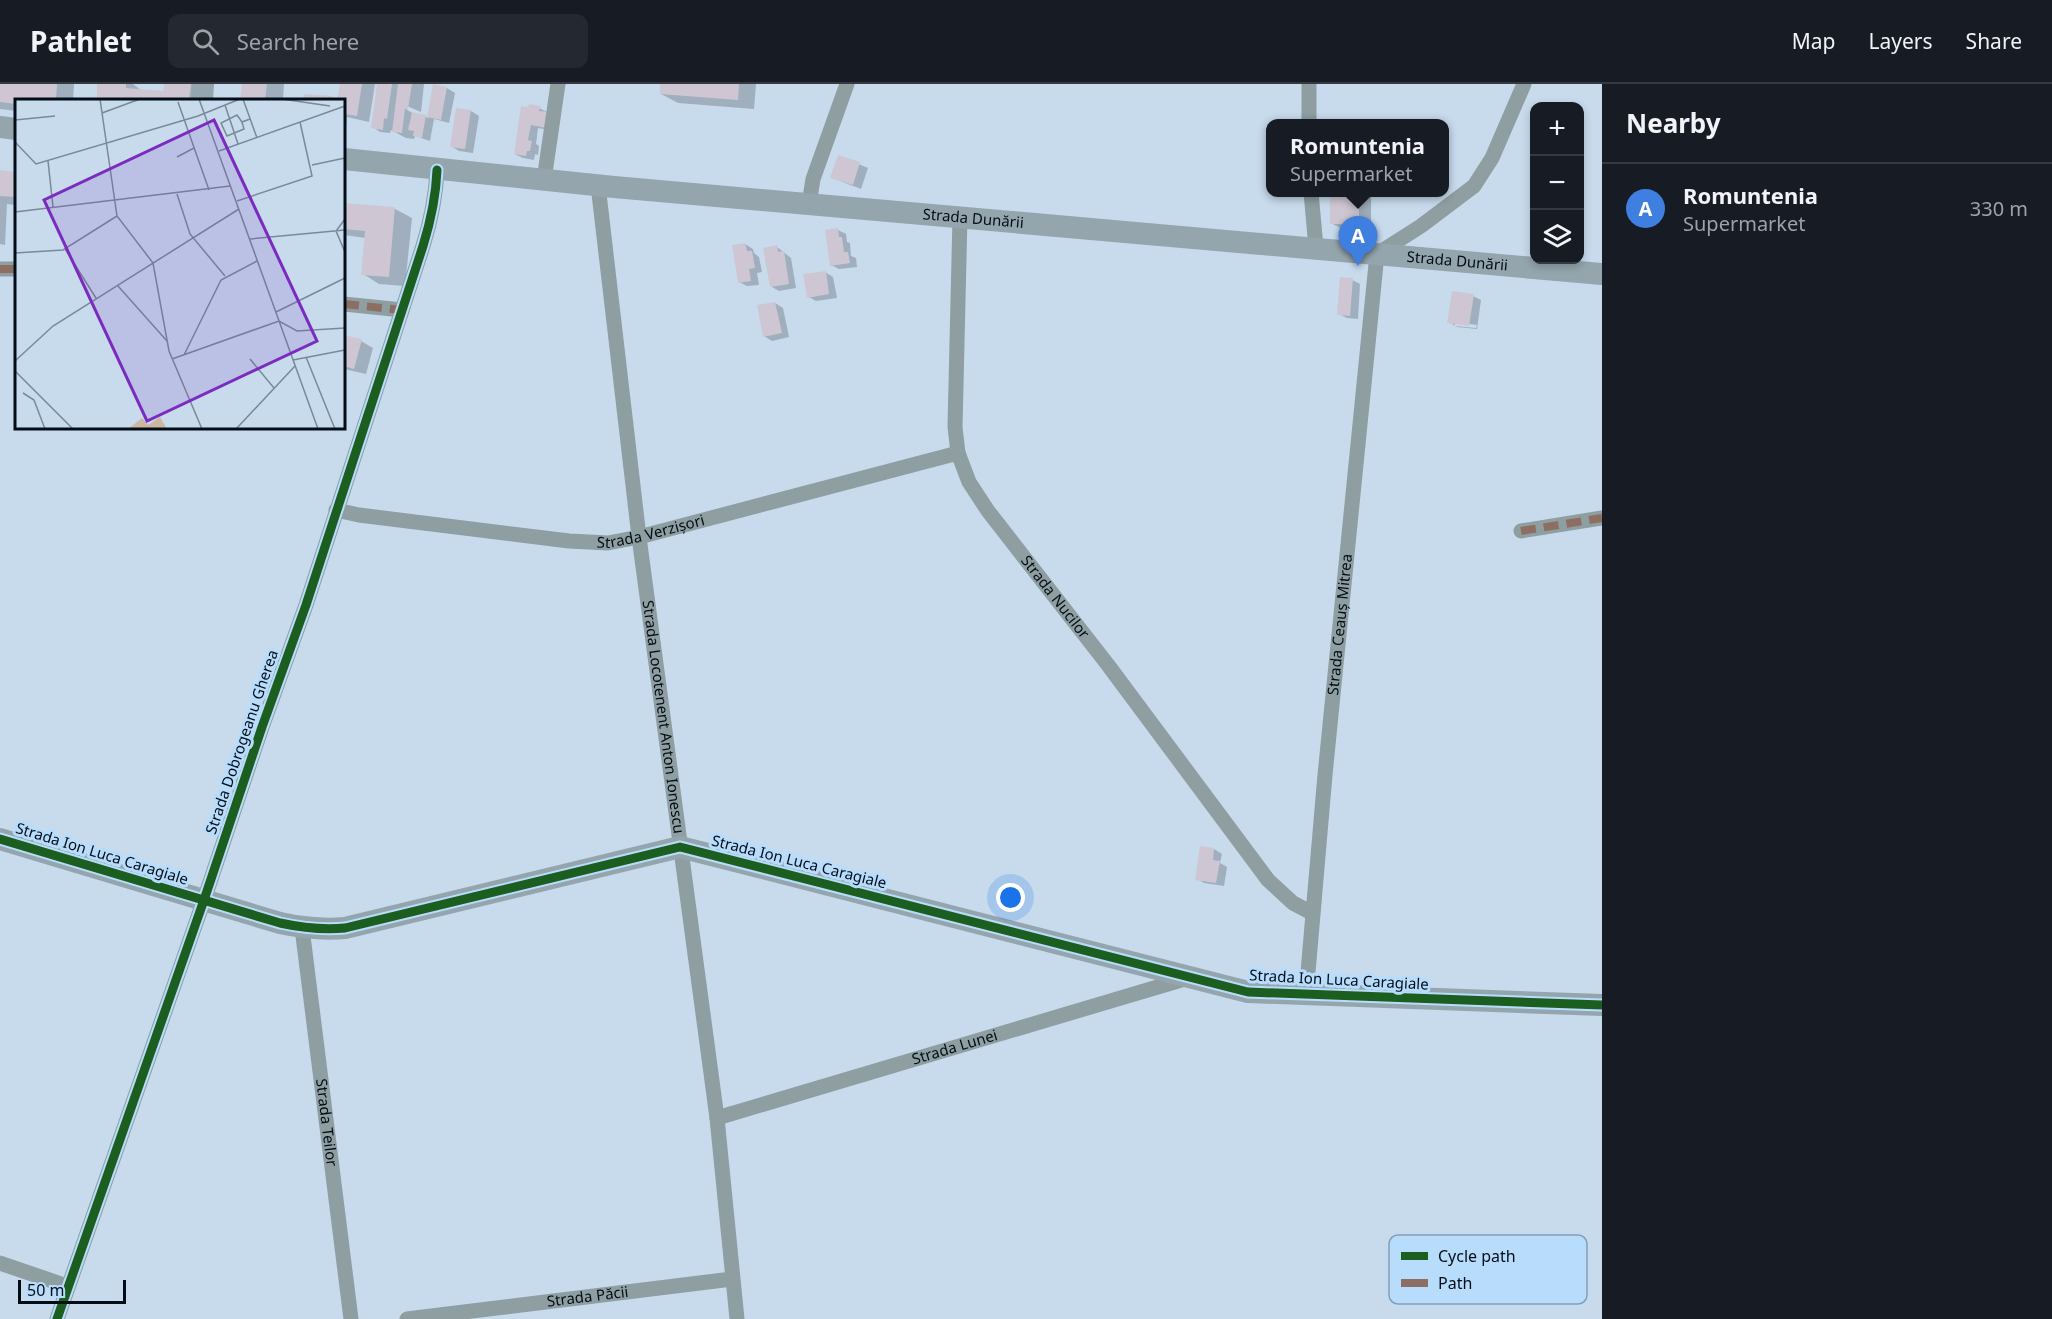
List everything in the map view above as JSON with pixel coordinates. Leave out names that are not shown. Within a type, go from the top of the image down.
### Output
[{"type":"street","points":[[202,99],[203,84]]},
{"type":"street","points":[[544,180],[558,84]]},
{"type":"street","points":[[809,204],[813,179],[847,84]]},
{"type":"street","points":[[1309,84],[1310,119]]},
{"type":"street","points":[[1377,254],[1421,226],[1474,186],[1492,158],[1524,84]]},
{"type":"street","points":[[0,128],[15,129]]},
{"type":"street","name":"Strada Dunării","points":[[345,159],[598,185],[1602,274]]},
{"type":"street","name":"Strada Dobrogeanu Gherea","points":[[57,1319],[306,605],[432,216],[437,170]]},
{"type":"street","name":"Strada Locotenent Anton Ionescu","points":[[598,185],[639,537],[717,1118],[737,1319]]},
{"type":"street","points":[[1311,197],[1316,248]]},
{"type":"street","name":"Strada Nucilor","points":[[960,217],[955,426],[958,453],[969,482],[988,511],[1108,665],[1268,880],[1293,903],[1312,913]]},
{"type":"street","name":"Strada Ceauș Mitrea","points":[[1306,995],[1324,775],[1377,254]]},
{"type":"street","points":[[0,268],[15,269]]},
{"type":"street","points":[[345,304],[402,310]]},
{"type":"street","name":"Strada Verzișori","points":[[336,510],[359,515],[569,541],[608,543],[639,537],[958,453]]},
{"type":"street","points":[[1521,531],[1602,518]]},
{"type":"street","name":"Strada Ion Luca Caragiale","points":[[0,839],[302,928],[326,930],[345,928],[680,847],[1248,992],[1602,1005]]},
{"type":"street","name":"Strada Teilor","points":[[302,928],[351,1319]]},
{"type":"street","name":"Strada Lunei","points":[[717,1118],[1191,978]]},
{"type":"street","points":[[0,1263],[67,1286]]},
{"type":"street","name":"Strada Păcii","points":[[407,1319],[732,1280]]},
{"type":"building","points":[[0,84],[57,84],[56,99],[15,99],[15,104],[0,102]]},
{"type":"building","points":[[97,84],[126,84],[126,88],[163,91],[164,84],[191,84],[189,99],[97,99]]},
{"type":"building","points":[[242,84],[267,84],[265,99],[240,99]]},
{"type":"building","points":[[340,84],[362,84],[357,116],[345,114],[345,99],[337,99]]},
{"type":"building","points":[[377,84],[392,84],[387,119],[384,118],[383,130],[371,128]]},
{"type":"building","points":[[398,84],[412,84],[408,109],[405,109],[402,133],[392,132]]},
{"type":"building","points":[[433,84],[447,87],[441,120],[427,117]]},
{"type":"building","points":[[660,84],[739,84],[738,100],[660,94]]},
{"type":"building","points":[[304,94],[332,96],[331,99],[303,99]]},
{"type":"building","points":[[529,104],[540,106],[539,111],[549,112],[546,128],[531,125],[528,140],[532,141],[530,151],[527,151],[526,156],[514,154],[521,106],[528,107]]},
{"type":"building","points":[[456,108],[471,110],[465,149],[450,147]]},
{"type":"building","points":[[412,112],[426,115],[422,138],[413,136],[414,131],[408,130]]},
{"type":"building","points":[[838,155],[860,162],[853,185],[830,178]]},
{"type":"building","points":[[0,170],[15,172],[15,197],[0,196]]},
{"type":"building","points":[[1330,197],[1359,197],[1359,224],[1330,224]]},
{"type":"building","points":[[345,203],[395,207],[389,277],[361,275],[365,231],[345,229]]},
{"type":"building","points":[[838,228],[844,252],[848,252],[850,263],[830,266],[825,230]]},
{"type":"building","points":[[745,243],[747,251],[752,251],[755,268],[749,269],[751,281],[738,283],[732,245]]},
{"type":"building","points":[[777,245],[778,252],[784,251],[789,284],[770,287],[763,248]]},
{"type":"building","points":[[826,271],[829,294],[807,298],[803,274]]},
{"type":"building","points":[[1340,277],[1353,278],[1350,316],[1337,315]]},
{"type":"building","points":[[1452,291],[1474,294],[1469,326],[1447,323]]},
{"type":"building","points":[[775,302],[782,333],[763,337],[757,305]]},
{"type":"building","points":[[345,335],[362,339],[354,369],[345,366]]},
{"type":"building","points":[[1200,846],[1214,848],[1213,860],[1220,861],[1216,883],[1195,880]]},
{"type":"marked path","points":[[0,269],[15,269]]},
{"type":"marked path","points":[[345,304],[402,310]]},
{"type":"marked path","points":[[1521,531],[1602,518]]},
{"type":"cycle path","points":[[57,1319],[306,605],[423,246],[433,208],[437,170]]},
{"type":"cycle path","points":[[0,839],[280,923],[329,929],[345,928],[680,847],[1248,992],[1602,1005]]},
{"type":"place","name":"Romuntenia","points":[[1358,266]]}]
